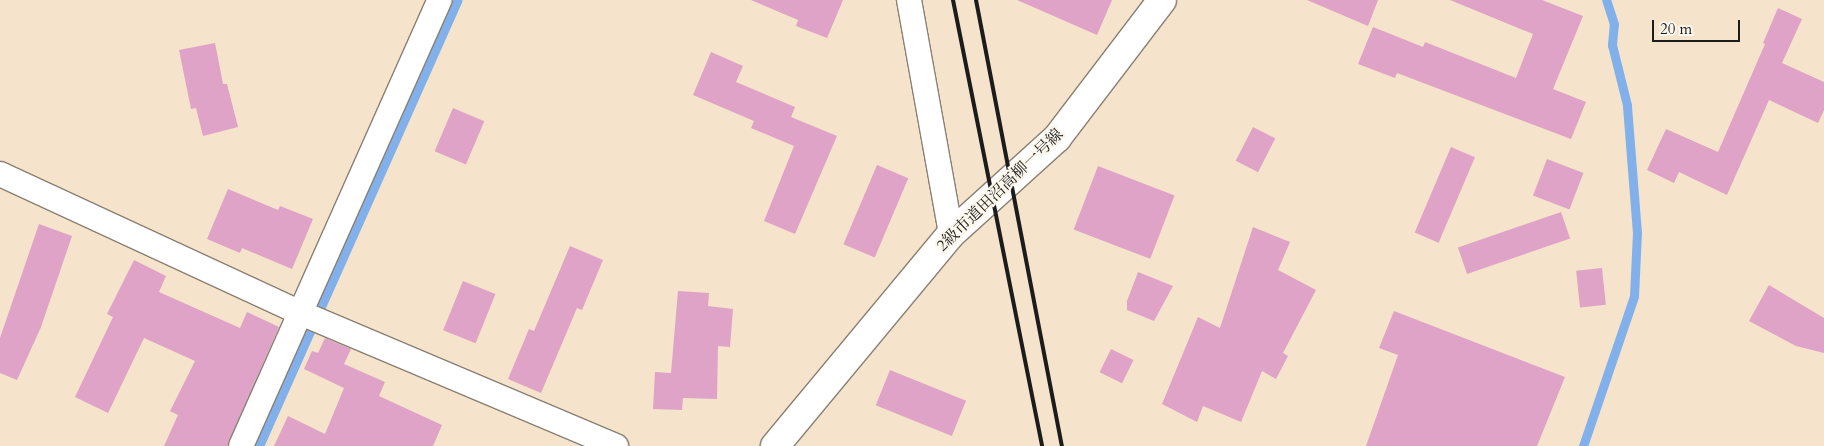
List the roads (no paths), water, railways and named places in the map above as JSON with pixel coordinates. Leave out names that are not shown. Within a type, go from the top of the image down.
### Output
[{"type":"street","points":[[241,446],[440,0]]},
{"type":"street","points":[[908,0],[951,234]]},
{"type":"street","name":"2級市道田沼高柳一号線","points":[[775,446],[951,234],[1056,138],[1162,0]]},
{"type":"street","points":[[0,174],[301,312],[616,446]]},
{"type":"waterway","points":[[259,446],[458,0]]},
{"type":"waterway","points":[[1583,446],[1634,296],[1637,233],[1627,105],[1612,45],[1614,24],[1606,0]]},
{"type":"railway","points":[[953,0],[1042,446]]},
{"type":"railway","points":[[976,0],[1062,446]]}]
